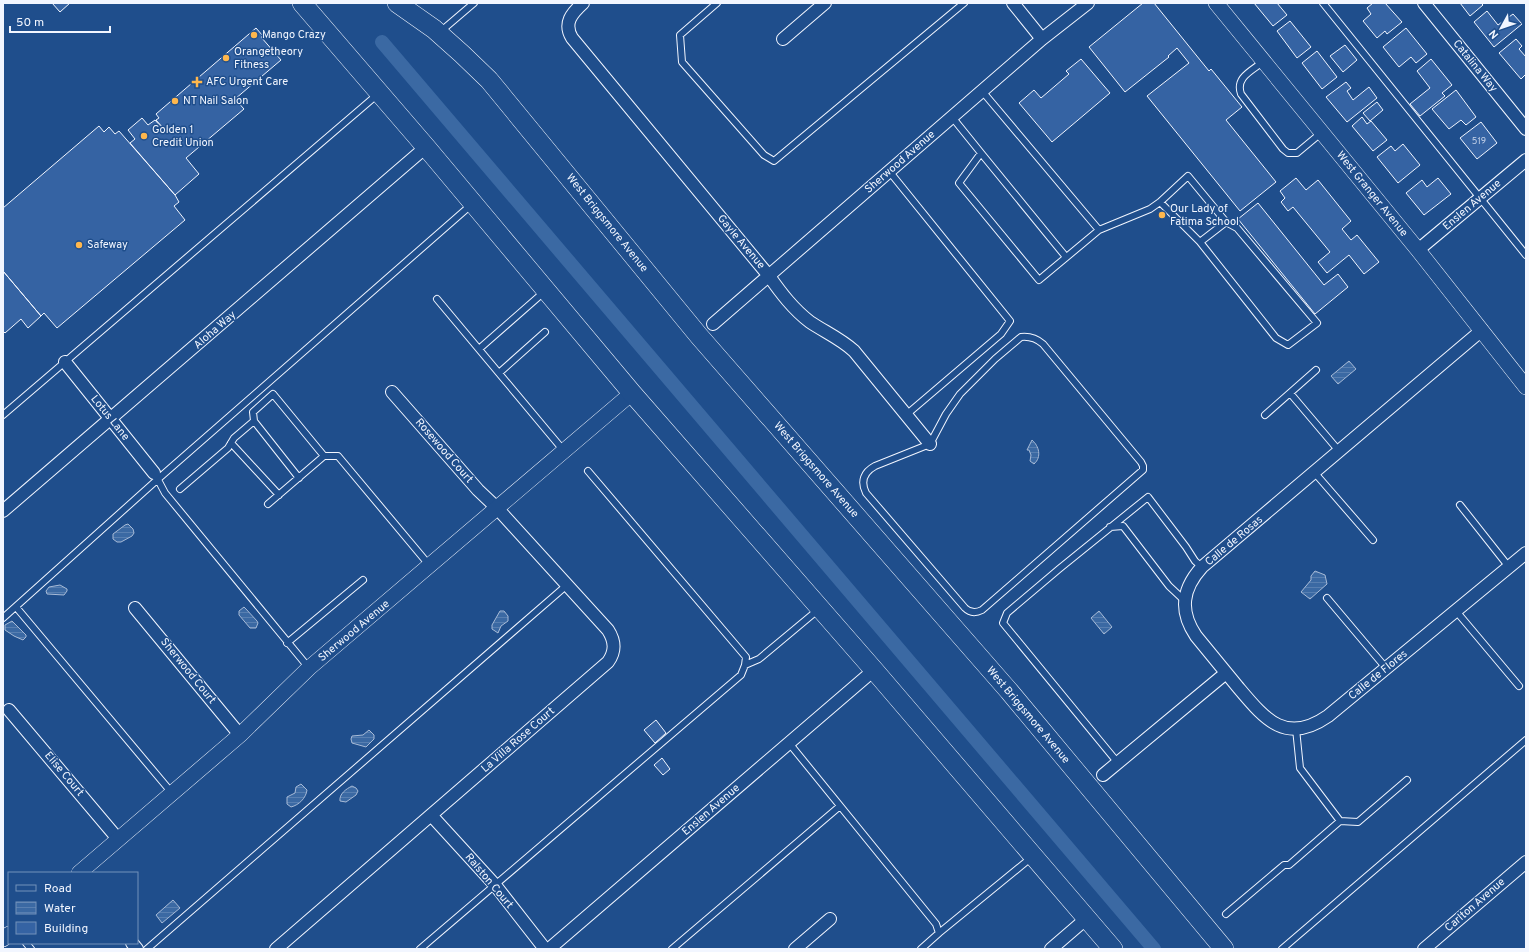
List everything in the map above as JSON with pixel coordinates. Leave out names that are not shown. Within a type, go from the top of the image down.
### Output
[{"type":"main road","points":[[302,3],[426,147],[632,393],[874,670],[1113,949]]},
{"type":"main road","name":"West Briggsmore Avenue","points":[[397,3],[438,33],[489,80],[699,336],[1004,686],[1224,949]]},
{"type":"street","name":"Gayle Avenue","points":[[583,3],[570,16],[568,24],[569,34],[572,38],[769,276],[789,303],[810,322],[841,340],[854,351],[930,444]]},
{"type":"street","points":[[783,39],[825,3]]},
{"type":"street","points":[[1013,3],[1042,39]]},
{"type":"street","name":"Sherwood Avenue","points":[[713,324],[1042,39],[1088,3]]},
{"type":"street","name":"West Granger Avenue","points":[[1216,3],[1418,250],[1526,386]]},
{"type":"street","name":"Catalina Way","points":[[1424,3],[1526,129]]},
{"type":"street","name":"Aloha Way","points":[[3,511],[426,147]]},
{"type":"street","name":"Enslen Avenue","points":[[1418,250],[1526,160]]},
{"type":"street","name":"Calle de Rosas","points":[[1226,673],[1190,628],[1185,613],[1187,590],[1194,576],[1202,567],[1482,330]]},
{"type":"street","name":"Lotus Lane","points":[[65,362],[156,476]]},
{"type":"street","name":"Rosewood Court","points":[[392,392],[478,490],[497,508]]},
{"type":"street","name":"Sherwood Avenue","points":[[80,872],[240,735],[309,668],[632,393]]},
{"type":"street","name":"La Villa Rose Court","points":[[276,949],[608,662],[612,656],[614,647],[613,638],[608,630],[497,508]]},
{"type":"street","name":"Calle de Flores","points":[[1226,673],[1258,712],[1267,720],[1286,728],[1296,729],[1317,724],[1526,553]]},
{"type":"street","name":"Sherwood Court","points":[[135,608],[240,735]]},
{"type":"street","name":"Enslen Avenue","points":[[548,949],[874,670]]},
{"type":"street","points":[[1103,775],[1226,673]]},
{"type":"street","name":"Elise Court","points":[[9,710],[118,839]]},
{"type":"street","name":"Ralston Court","points":[[431,815],[495,885],[545,949]]},
{"type":"street","name":"Carlton Avenue","points":[[1424,949],[1526,862]]},
{"type":"street","points":[[1050,949],[1087,918]]},
{"type":"street","points":[[795,949],[830,919]]},
{"type":"lane","points":[[438,33],[474,3]]},
{"type":"lane","points":[[717,3],[680,35],[682,62],[764,155],[774,161],[964,3]]},
{"type":"lane","points":[[1323,3],[1526,255]]},
{"type":"lane","points":[[1264,61],[1243,77],[1240,82],[1240,90],[1241,94],[1283,149],[1288,153],[1297,153],[1322,132]]},
{"type":"lane","points":[[982,91],[1099,230]]},
{"type":"lane","points":[[3,416],[379,93]]},
{"type":"lane","points":[[952,117],[1066,257]]},
{"type":"lane","points":[[981,153],[959,183],[1039,280],[1099,230],[1150,209],[1160,202],[1188,176],[1226,222],[1237,228],[1317,323],[1288,345],[1276,338],[1200,242],[1160,202]]},
{"type":"lane","points":[[889,172],[1010,321],[1001,334],[906,415]]},
{"type":"lane","points":[[3,618],[156,476],[473,204]]},
{"type":"lane","points":[[1200,242],[1226,222]]},
{"type":"lane","points":[[479,349],[546,290]]},
{"type":"lane","points":[[437,299],[564,451]]},
{"type":"lane","points":[[499,373],[545,332]]},
{"type":"lane","points":[[1028,336],[1039,340],[1043,344],[1143,466],[1140,473],[988,605],[978,612],[972,612],[965,608],[866,493],[864,488],[864,477],[870,469],[930,444],[946,414],[968,384],[995,358],[1021,337],[1028,336]]},
{"type":"lane","points":[[1265,415],[1316,370]]},
{"type":"lane","points":[[1290,393],[1339,451]]},
{"type":"lane","points":[[299,478],[254,421],[252,412],[273,394],[324,456]]},
{"type":"lane","points":[[180,489],[228,448],[234,438],[254,421]]},
{"type":"lane","points":[[231,443],[279,495]]},
{"type":"lane","points":[[268,504],[324,456],[338,456],[430,566]]},
{"type":"lane","points":[[420,949],[741,675],[746,665],[746,657],[588,471]]},
{"type":"lane","points":[[1314,472],[1373,540]]},
{"type":"lane","points":[[156,476],[164,493],[309,668]]},
{"type":"lane","points":[[1118,763],[1003,623],[1007,613],[1109,527],[1148,497],[1195,561],[1202,567]]},
{"type":"lane","points":[[1460,505],[1509,567]]},
{"type":"lane","points":[[1109,527],[1123,526],[1169,586],[1185,601]]},
{"type":"lane","points":[[287,643],[363,580]]},
{"type":"lane","points":[[147,949],[567,585]]},
{"type":"lane","points":[[1327,598],[1386,668]]},
{"type":"lane","points":[[16,607],[172,793]]},
{"type":"lane","points":[[746,665],[759,659],[820,608]]},
{"type":"lane","points":[[1456,611],[1519,686]]},
{"type":"lane","points":[[1296,729],[1300,768],[1340,821]]},
{"type":"lane","points":[[1282,949],[1526,740]]},
{"type":"lane","points":[[789,743],[936,924],[939,934]]},
{"type":"lane","points":[[1226,914],[1284,864],[1289,864],[1340,821],[1358,822],[1407,780]]},
{"type":"lane","points":[[672,949],[840,806]]},
{"type":"lane","points":[[920,949],[1034,855]]},
{"type":"water","points":[[1349,361],[1356,369],[1338,384],[1331,376]]},
{"type":"water","points":[[1032,440],[1039,452],[1038,458],[1034,464],[1030,461],[1031,455],[1029,450],[1027,450]]},
{"type":"water","points":[[128,524],[133,529],[134,533],[132,536],[121,542],[117,542],[113,539],[113,534]]},
{"type":"water","points":[[1315,571],[1325,575],[1327,584],[1310,599],[1301,592],[1311,580],[1311,576]]},
{"type":"water","points":[[60,585],[67,589],[64,595],[47,594],[46,591],[49,587]]},
{"type":"water","points":[[244,607],[257,621],[258,623],[256,628],[250,628],[239,615],[239,611]]},
{"type":"water","points":[[500,611],[504,611],[508,616],[508,621],[501,626],[498,633],[492,629],[492,625]]},
{"type":"water","points":[[1099,611],[1112,627],[1104,634],[1091,618]]},
{"type":"water","points":[[12,621],[26,635],[23,640],[5,630],[5,625]]},
{"type":"water","points":[[369,730],[374,735],[374,739],[366,747],[352,743],[352,736],[363,735]]},
{"type":"water","points":[[301,784],[307,790],[305,796],[299,803],[291,807],[287,804],[287,797],[295,793],[296,787]]},
{"type":"water","points":[[352,786],[358,791],[356,795],[346,802],[340,801],[340,798],[345,790]]},
{"type":"water","points":[[173,900],[180,908],[162,923],[156,915]]},
{"type":"building","points":[[52,3],[70,3],[60,12]]},
{"type":"building","points":[[1143,3],[1154,3],[1209,71],[1211,69],[1242,107],[1226,120],[1276,182],[1240,211],[1147,96],[1189,63],[1177,48],[1168,56],[1169,57],[1125,92],[1089,47]]},
{"type":"building","points":[[1254,3],[1277,3],[1287,15],[1273,26]]},
{"type":"building","points":[[1373,3],[1385,3],[1402,22],[1387,34],[1385,31],[1377,38],[1363,21],[1371,14],[1367,8]]},
{"type":"building","points":[[1460,3],[1481,3],[1483,5],[1470,16]]},
{"type":"building","points":[[1487,11],[1498,25],[1513,14],[1522,24],[1494,47],[1474,22]]},
{"type":"building","points":[[1290,21],[1311,47],[1297,58],[1277,31]]},
{"type":"building","points":[[256,28],[263,36],[261,37],[281,60],[235,99],[244,109],[186,158],[199,174],[175,195],[130,143],[135,139],[128,130],[142,118],[148,125],[155,120],[165,130],[156,120],[159,118],[156,114]]},
{"type":"building","points":[[1406,28],[1427,54],[1416,63],[1411,57],[1399,67],[1383,47]]},
{"type":"building","points":[[1516,39],[1522,46],[1519,49],[1526,57],[1526,74],[1521,79],[1499,53]]},
{"type":"building","points":[[1345,45],[1357,60],[1343,72],[1330,56]]},
{"type":"building","points":[[1317,51],[1337,77],[1322,89],[1302,63]]},
{"type":"building","points":[[1081,59],[1110,93],[1052,142],[1019,103],[1034,90],[1041,98],[1069,74],[1066,71]]},
{"type":"building","points":[[1431,59],[1452,85],[1442,93],[1445,96],[1420,116],[1410,104],[1430,88],[1417,71]]},
{"type":"building","points":[[1346,82],[1351,88],[1347,91],[1353,100],[1369,87],[1377,98],[1347,122],[1326,97]]},
{"type":"building","points":[[1456,90],[1476,117],[1466,125],[1461,120],[1449,129],[1432,109]]},
{"type":"building","points":[[1377,102],[1383,110],[1370,121],[1363,113]]},
{"type":"building","points":[[1362,117],[1367,124],[1371,121],[1387,140],[1373,151],[1352,126]]},
{"type":"building","points":[[1481,122],[1497,143],[1477,159],[1460,138]]},
{"type":"building","name":"Safeway","points":[[99,126],[104,132],[109,127],[115,134],[119,131],[175,195],[179,202],[174,206],[185,220],[57,328],[44,313],[41,316],[3,271],[3,208]]},
{"type":"building","points":[[1403,144],[1420,165],[1398,183],[1377,157],[1391,146],[1395,151]]},
{"type":"building","points":[[1296,178],[1306,190],[1318,180],[1351,221],[1342,229],[1351,240],[1357,235],[1379,262],[1364,274],[1349,255],[1327,273],[1318,262],[1330,252],[1293,207],[1288,211],[1281,202],[1285,198],[1280,191]]},
{"type":"building","points":[[1438,178],[1451,194],[1424,215],[1406,193],[1422,180],[1427,187]]},
{"type":"building","points":[[1258,203],[1324,285],[1338,274],[1348,287],[1315,314],[1238,219]]},
{"type":"building","points":[[3,271],[41,316],[28,328],[21,319],[5,333],[3,331]]},
{"type":"building","points":[[656,720],[666,733],[655,743],[644,730]]},
{"type":"building","points":[[662,758],[670,769],[663,775],[654,765]]},
{"type":"waterway","points":[[382,42],[1154,949]]},
{"type":"place","name":"Mango Crazy","points":[[254,35]]},
{"type":"place","name":"Orangetheory Fitness","points":[[226,58]]},
{"type":"place","name":"AFC Urgent Care","points":[[197,82]]},
{"type":"place","name":"NT Nail Salon","points":[[175,101]]},
{"type":"place","name":"Golden 1 Credit Union","points":[[144,136]]},
{"type":"place","name":"Our Lady of Fatima School","points":[[1162,215]]},
{"type":"place","name":"Safeway","points":[[79,245]]}]
